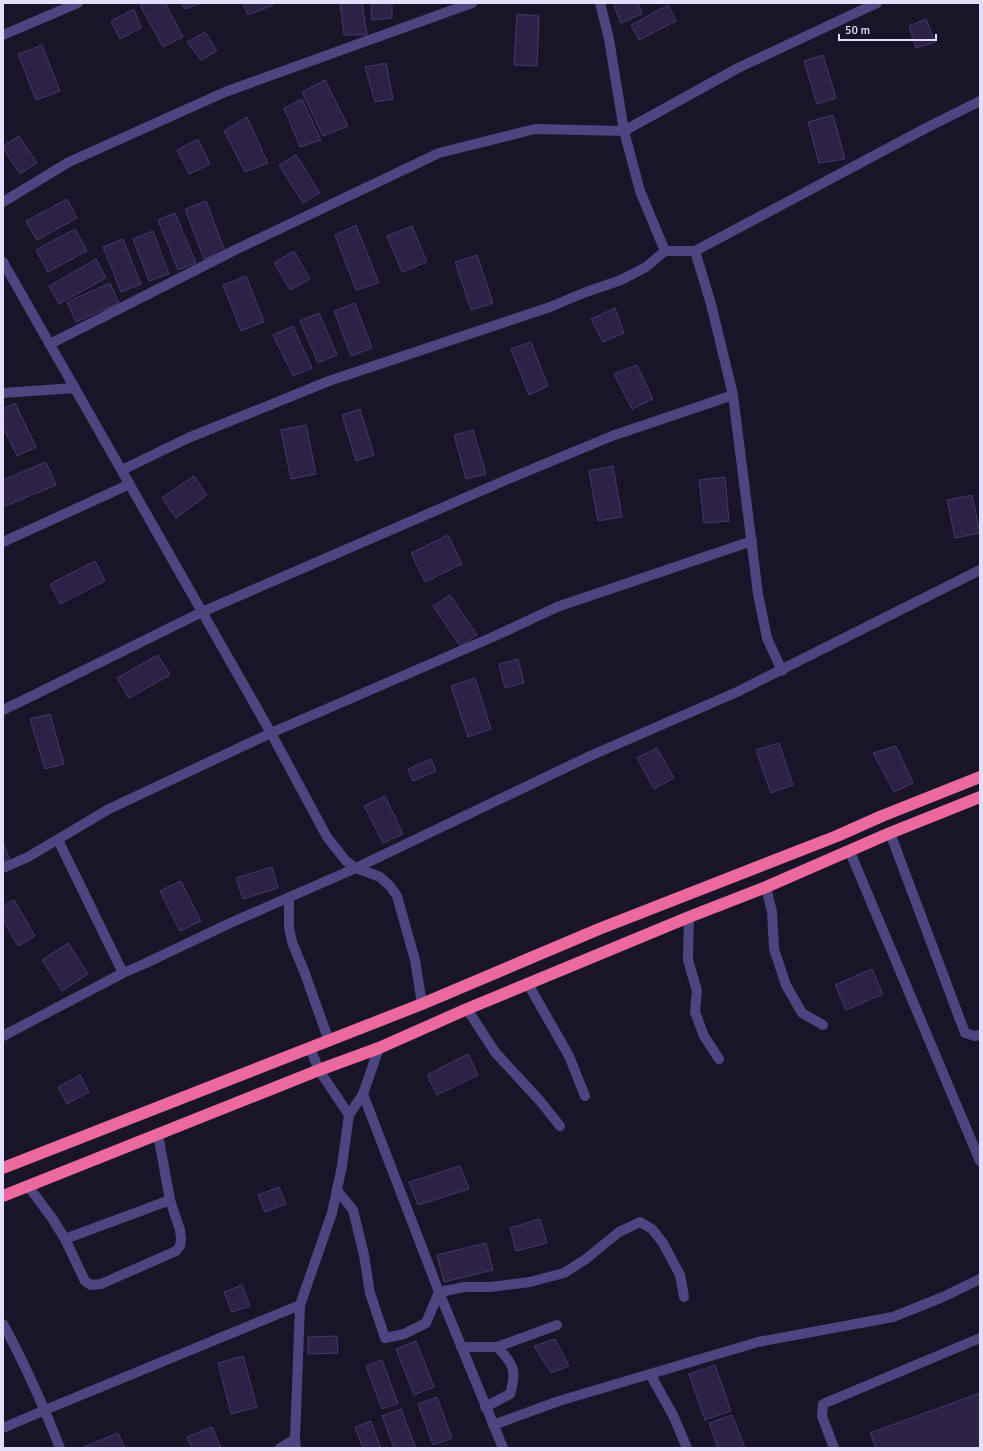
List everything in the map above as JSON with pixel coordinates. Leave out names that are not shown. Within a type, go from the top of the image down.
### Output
[{"type":"highway","points":[[3,1168],[422,1004],[599,929],[838,836],[882,816],[980,776]]},
{"type":"highway","points":[[3,1196],[319,1070],[379,1048],[467,1009],[766,887],[850,852],[890,833],[980,797]]},
{"type":"street","points":[[3,34],[78,3]]},
{"type":"street","points":[[3,202],[69,162],[225,92],[472,3]]},
{"type":"street","points":[[600,3],[609,39],[624,131],[640,191],[665,252]]},
{"type":"street","points":[[50,344],[235,250],[439,153],[535,130],[624,131],[738,68],[877,3]]},
{"type":"street","points":[[122,470],[188,438],[329,381],[543,309],[621,280],[646,266],[665,252],[695,251],[926,128],[980,101]]},
{"type":"street","points":[[695,251],[711,304],[733,395],[758,594],[767,638],[782,670]]},
{"type":"street","points":[[3,262],[271,733],[327,837],[346,861],[356,868],[380,877],[390,886],[397,896],[415,960],[422,1004]]},
{"type":"street","points":[[3,393],[75,388]]},
{"type":"street","points":[[3,710],[202,612],[612,436],[733,395]]},
{"type":"street","points":[[3,542],[130,484]]},
{"type":"street","points":[[3,868],[28,858],[109,809],[271,733],[495,636],[557,607],[752,541]]},
{"type":"street","points":[[3,1036],[123,973],[228,924],[356,868],[590,756],[737,692],[980,570]]},
{"type":"street","points":[[890,833],[965,1033],[975,1036],[980,1035]]},
{"type":"street","points":[[58,840],[123,973]]},
{"type":"street","points":[[850,852],[980,1161]]},
{"type":"street","points":[[766,887],[772,912],[774,949],[786,985],[802,1013],[823,1026]]},
{"type":"street","points":[[289,897],[289,927],[292,942],[329,1040]]},
{"type":"street","points":[[689,918],[688,960],[697,991],[695,1012],[704,1036],[719,1059]]},
{"type":"street","points":[[528,984],[569,1056],[585,1096]]},
{"type":"street","points":[[467,1009],[495,1052],[540,1100],[560,1126]]},
{"type":"street","points":[[310,1048],[319,1070],[349,1115]]},
{"type":"street","points":[[280,1448],[296,1444],[300,1305],[332,1214],[342,1166],[349,1115],[363,1094],[379,1048]]},
{"type":"street","points":[[363,1094],[461,1348],[503,1448]]},
{"type":"street","points":[[28,1186],[52,1218],[65,1239],[85,1281],[91,1285],[101,1284],[176,1251],[180,1246],[180,1230],[170,1200],[158,1134]]},
{"type":"street","points":[[337,1190],[353,1210],[364,1255],[370,1293],[385,1338],[404,1334],[426,1323],[439,1292]]},
{"type":"street","points":[[65,1239],[170,1200]]},
{"type":"street","points":[[439,1292],[465,1288],[490,1288],[530,1282],[564,1273],[586,1259],[619,1232],[640,1222],[652,1229],[663,1243],[680,1275],[684,1297]]},
{"type":"street","points":[[493,1425],[559,1402],[758,1342],[893,1316],[943,1297],[980,1279]]},
{"type":"street","points":[[3,1428],[300,1305]]},
{"type":"street","points":[[3,1324],[20,1355],[45,1410],[60,1448]]},
{"type":"street","points":[[461,1348],[497,1347],[557,1325]]},
{"type":"street","points":[[834,1448],[822,1416],[824,1404],[980,1338]]},
{"type":"street","points":[[485,1407],[510,1394],[515,1379],[511,1361],[497,1347]]},
{"type":"street","points":[[650,1374],[673,1415],[687,1448]]},
{"type":"building","points":[[145,3],[165,3],[183,37],[163,47],[140,5]]},
{"type":"building","points":[[181,3],[202,3],[185,9]]},
{"type":"building","points":[[243,3],[272,3],[273,5],[248,15]]},
{"type":"building","points":[[340,3],[362,3],[367,35],[344,35]]},
{"type":"building","points":[[371,3],[392,3],[392,18],[372,20]]},
{"type":"building","points":[[613,3],[638,3],[642,14],[621,23]]},
{"type":"building","points":[[668,5],[676,21],[639,40],[631,25]]},
{"type":"building","points":[[134,9],[141,28],[120,39],[111,21]]},
{"type":"building","points":[[517,14],[539,16],[537,66],[514,65]]},
{"type":"building","points":[[926,19],[935,42],[916,48],[909,26]]},
{"type":"building","points":[[205,32],[217,51],[201,60],[187,42]]},
{"type":"building","points":[[42,45],[60,91],[36,100],[18,54]]},
{"type":"building","points":[[823,55],[836,98],[817,104],[804,61]]},
{"type":"building","points":[[386,63],[393,99],[375,102],[365,67]]},
{"type":"building","points":[[325,80],[348,126],[323,136],[302,92]]},
{"type":"building","points":[[302,99],[321,140],[300,147],[284,108]]},
{"type":"building","points":[[833,115],[845,159],[819,163],[808,122]]},
{"type":"building","points":[[247,117],[268,163],[245,172],[224,131]]},
{"type":"building","points":[[19,136],[37,163],[20,174],[3,148],[3,146]]},
{"type":"building","points":[[198,139],[210,164],[189,174],[177,150]]},
{"type":"building","points":[[296,155],[320,193],[303,203],[279,165]]},
{"type":"building","points":[[67,199],[77,218],[37,240],[26,221]]},
{"type":"building","points":[[206,201],[225,251],[204,259],[185,209]]},
{"type":"building","points":[[175,213],[196,263],[178,270],[158,220]]},
{"type":"building","points":[[356,225],[379,283],[356,290],[335,235]]},
{"type":"building","points":[[412,226],[427,262],[402,272],[387,236]]},
{"type":"building","points":[[75,229],[87,251],[48,272],[36,250]]},
{"type":"building","points":[[153,231],[169,274],[149,281],[133,239]]},
{"type":"building","points":[[123,239],[141,284],[121,292],[103,247]]},
{"type":"building","points":[[294,251],[310,279],[290,290],[274,263]]},
{"type":"building","points":[[477,255],[493,303],[471,310],[455,262]]},
{"type":"building","points":[[96,259],[106,278],[59,304],[49,286]]},
{"type":"building","points":[[246,276],[264,322],[241,331],[223,285]]},
{"type":"building","points":[[110,283],[119,303],[76,322],[67,302]]},
{"type":"building","points":[[355,303],[372,348],[351,356],[334,311]]},
{"type":"building","points":[[615,308],[624,333],[603,342],[591,319]]},
{"type":"building","points":[[319,313],[337,355],[318,363],[300,321]]},
{"type":"building","points":[[293,326],[312,368],[293,376],[273,335]]},
{"type":"building","points":[[531,342],[548,386],[529,395],[511,349]]},
{"type":"building","points":[[637,365],[653,399],[632,409],[614,374]]},
{"type":"building","points":[[15,403],[36,447],[17,456],[3,427],[3,409]]},
{"type":"building","points":[[360,409],[374,455],[356,461],[342,415]]},
{"type":"building","points":[[306,425],[316,474],[291,479],[281,430]]},
{"type":"building","points":[[473,430],[486,474],[466,479],[454,435]]},
{"type":"building","points":[[46,462],[56,485],[3,507],[3,480]]},
{"type":"building","points":[[613,466],[622,517],[598,521],[589,471]]},
{"type":"building","points":[[194,476],[207,495],[176,518],[162,498]]},
{"type":"building","points":[[725,477],[729,521],[704,523],[699,480]]},
{"type":"building","points":[[972,495],[980,533],[955,538],[947,500]]},
{"type":"building","points":[[448,535],[462,564],[425,582],[411,553]]},
{"type":"building","points":[[95,561],[105,581],[60,604],[50,584]]},
{"type":"building","points":[[450,595],[477,635],[460,646],[433,606]]},
{"type":"building","points":[[158,655],[170,675],[129,698],[117,678]]},
{"type":"building","points":[[518,659],[524,683],[505,688],[499,664]]},
{"type":"building","points":[[475,678],[491,729],[468,737],[451,686]]},
{"type":"building","points":[[50,714],[64,764],[45,769],[30,719]]},
{"type":"building","points":[[779,743],[793,785],[771,793],[756,750]]},
{"type":"building","points":[[896,746],[913,783],[894,792],[873,753]]},
{"type":"building","points":[[657,748],[674,778],[654,789],[637,758]]},
{"type":"building","points":[[431,759],[436,771],[413,781],[408,769]]},
{"type":"building","points":[[385,796],[403,834],[383,843],[364,806]]},
{"type":"building","points":[[3,843],[10,860],[3,862]]},
{"type":"building","points":[[272,867],[278,888],[243,899],[236,878]]},
{"type":"building","points":[[181,881],[201,921],[180,931],[160,891]]},
{"type":"building","points":[[14,900],[35,936],[18,946],[3,920],[3,906]]},
{"type":"building","points":[[68,943],[88,974],[62,991],[42,960]]},
{"type":"building","points":[[872,969],[883,994],[846,1010],[835,985]]},
{"type":"building","points":[[468,1054],[478,1075],[437,1095],[427,1075]]},
{"type":"building","points":[[80,1075],[89,1092],[67,1104],[58,1087]]},
{"type":"building","points":[[460,1166],[469,1189],[418,1205],[409,1182]]},
{"type":"building","points":[[279,1187],[286,1204],[265,1212],[258,1195]]},
{"type":"building","points":[[540,1219],[547,1243],[516,1251],[510,1228]]},
{"type":"building","points":[[486,1243],[493,1270],[444,1282],[437,1255]]},
{"type":"building","points":[[242,1285],[250,1306],[232,1312],[224,1292]]},
{"type":"building","points":[[337,1336],[338,1353],[308,1354],[308,1337]]},
{"type":"building","points":[[555,1339],[569,1366],[551,1373],[534,1346]]},
{"type":"building","points":[[416,1341],[434,1387],[414,1395],[396,1349]]},
{"type":"building","points":[[243,1356],[257,1407],[231,1414],[218,1363]]},
{"type":"building","points":[[382,1360],[398,1403],[382,1409],[366,1366]]},
{"type":"building","points":[[715,1365],[731,1411],[705,1420],[689,1374]]},
{"type":"building","points":[[980,1393],[980,1448],[876,1448],[870,1433]]},
{"type":"building","points":[[437,1397],[452,1438],[433,1445],[418,1404]]},
{"type":"building","points":[[401,1409],[416,1448],[394,1448],[382,1416]]},
{"type":"building","points":[[732,1415],[745,1448],[718,1448],[709,1423]]},
{"type":"building","points":[[371,1421],[381,1448],[363,1448],[355,1427]]},
{"type":"building","points":[[212,1427],[221,1448],[192,1448],[187,1437]]},
{"type":"building","points":[[118,1433],[125,1448],[81,1448]]}]
